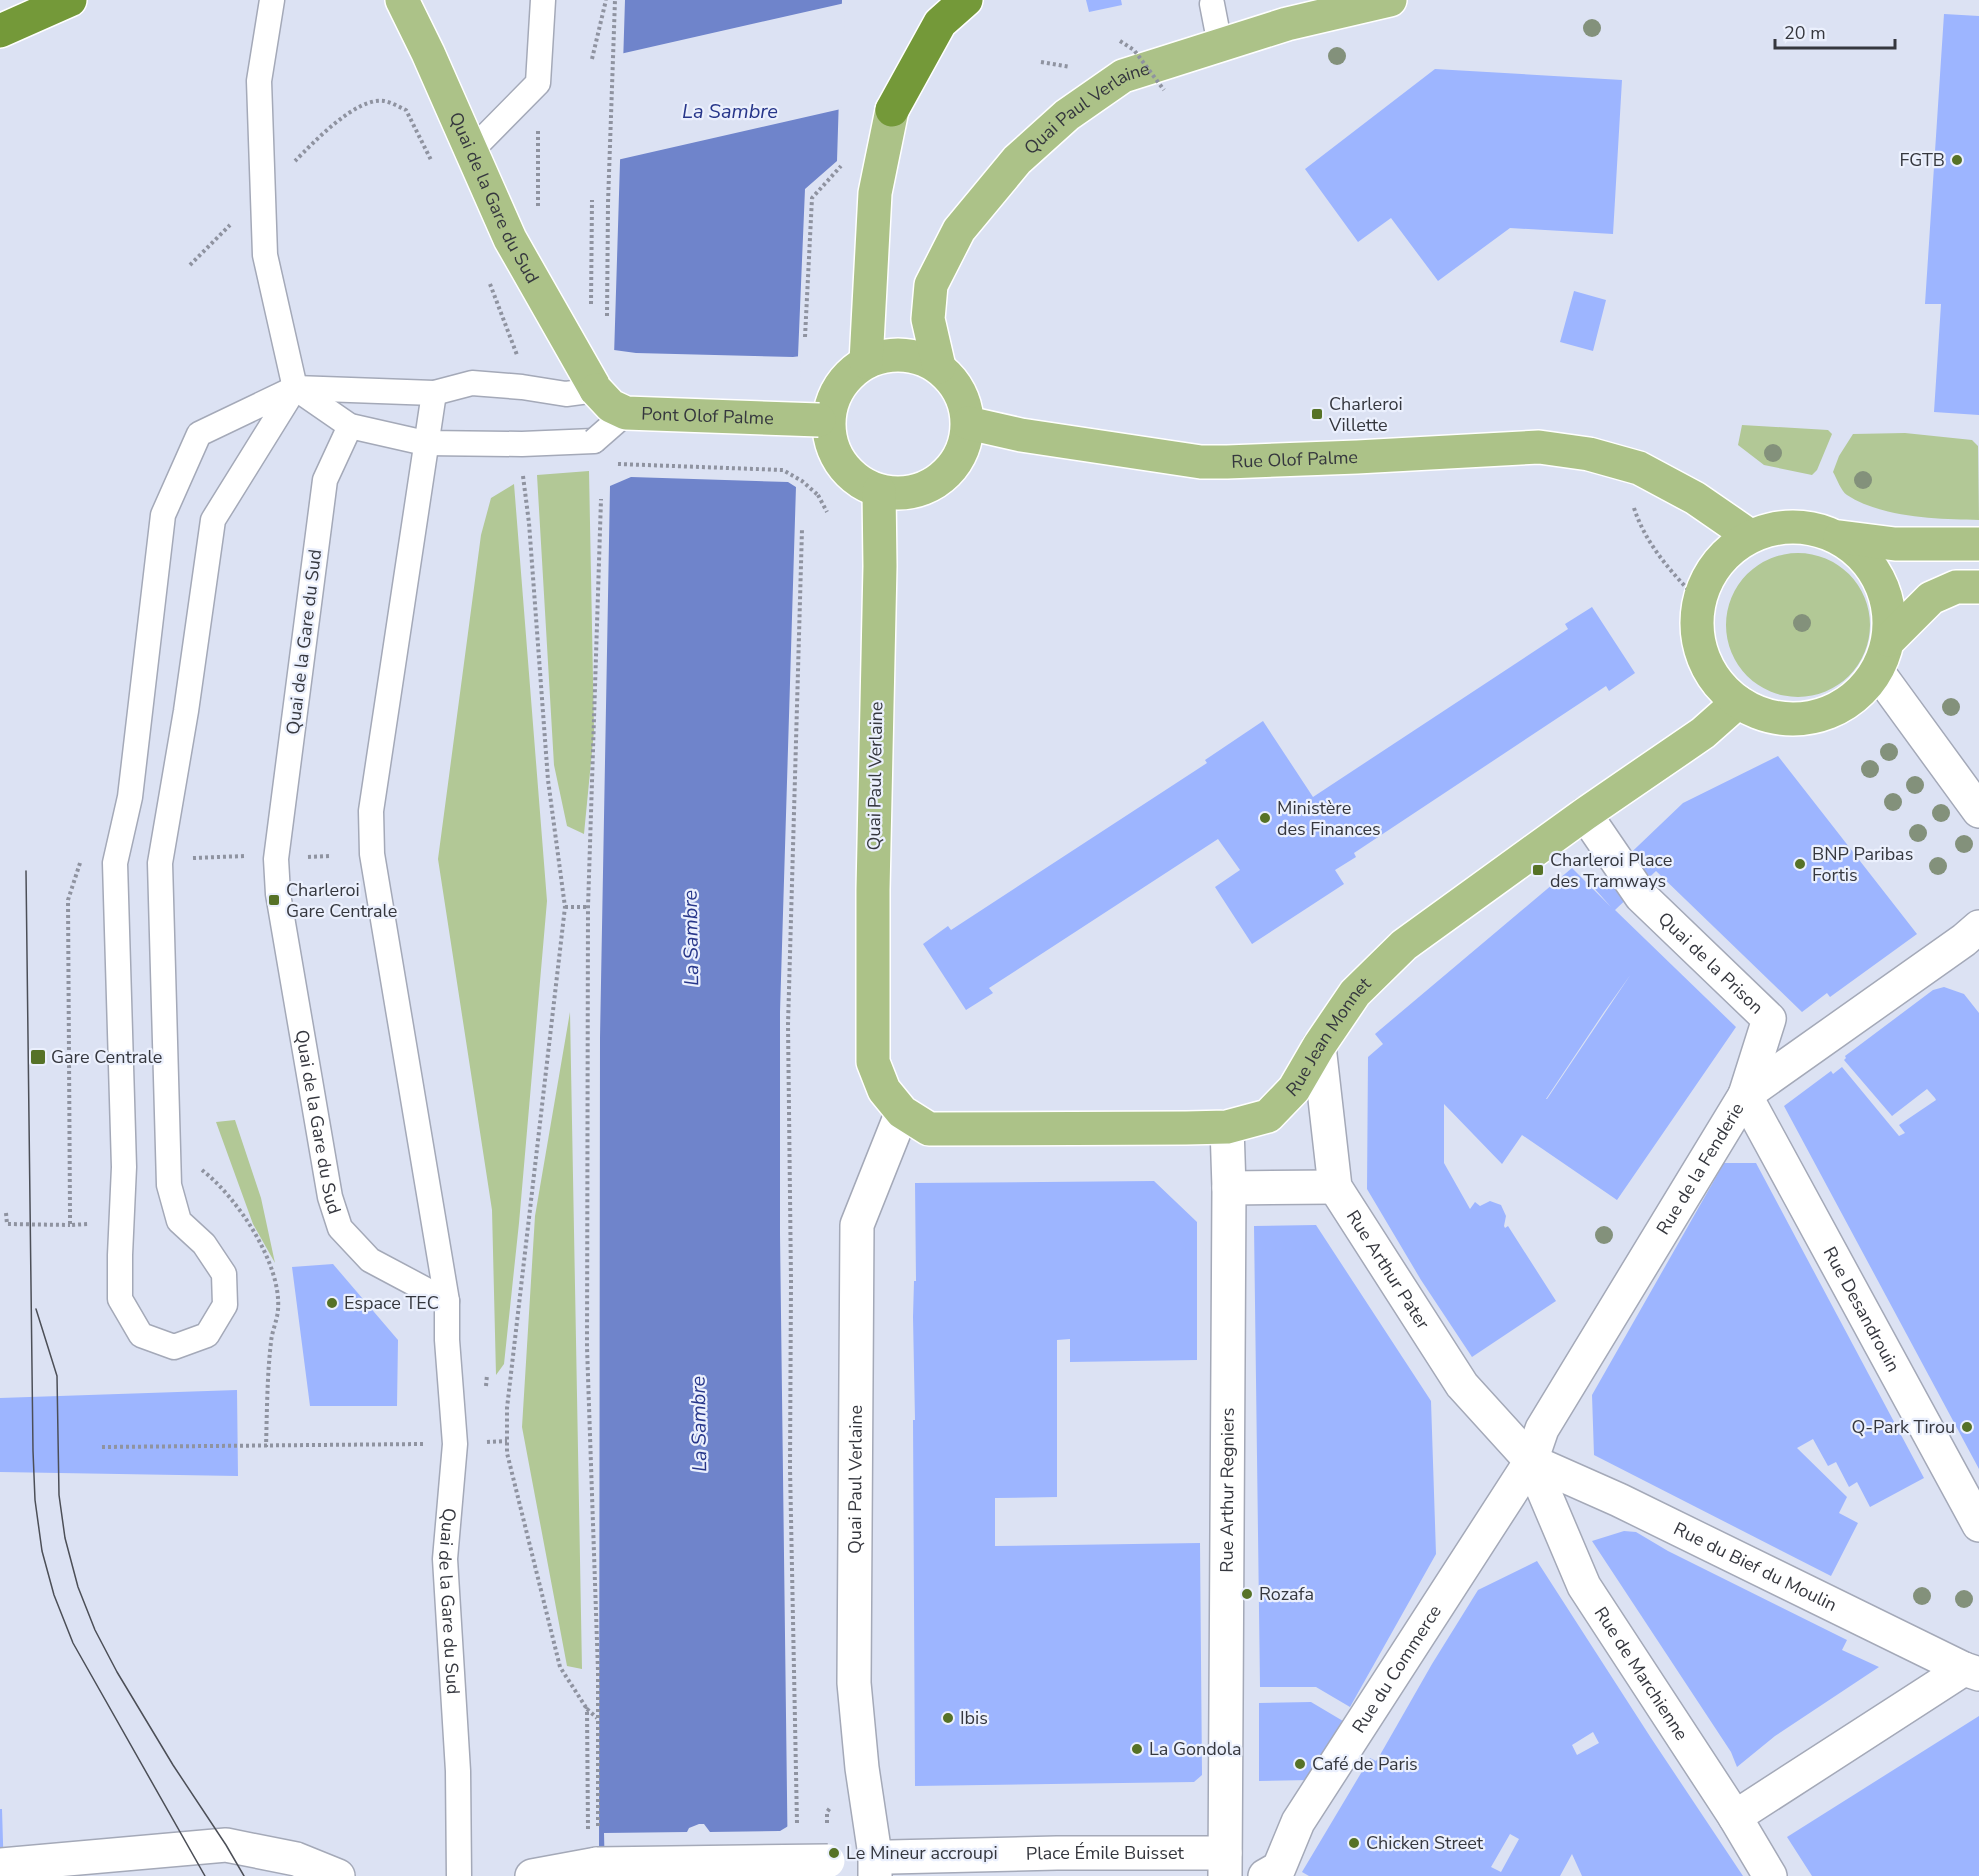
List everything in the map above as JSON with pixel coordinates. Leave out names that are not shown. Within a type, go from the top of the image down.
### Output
[{"type":"highway","points":[[0,31],[70,0]]},
{"type":"highway","points":[[892,110],[940,23],[966,0]]},
{"type":"main road","name":"Quai de la Gare du Sud","points":[[402,0],[428,52],[510,239],[596,390]]},
{"type":"main road","name":"Quai Paul Verlaine","points":[[939,367],[928,319],[931,285],[959,230],[1017,160],[1066,115],[1123,76],[1156,79],[1220,45],[1287,24],[1390,0]]},
{"type":"main road","points":[[866,362],[875,193],[892,110]]},
{"type":"main road","points":[[892,354],[917,356],[939,367],[954,382],[964,401],[968,423],[965,444],[955,464],[940,479],[921,490],[900,494],[879,491],[860,483],[842,464],[831,442],[824,420],[833,398],[848,375],[866,362],[892,354]]},
{"type":"main road","name":"Pont Olof Palme","points":[[596,390],[611,405],[626,413],[824,420]]},
{"type":"main road","name":"Rue Olof Palme","points":[[968,423],[1021,435],[1201,462],[1539,447],[1589,454],[1640,468],[1695,498],[1750,536]]},
{"type":"main road","name":"Quai Paul Verlaine","points":[[873,1062],[879,491]]},
{"type":"main road","points":[[1840,537],[1863,556],[1881,581],[1890,609],[1889,640],[1877,671],[1861,692],[1840,708],[1815,717],[1788,720],[1762,715],[1738,702],[1721,687],[1708,668],[1699,646],[1697,624],[1699,601],[1710,574],[1727,552],[1750,536],[1780,526],[1810,527],[1840,537],[1895,544],[1979,544]]},
{"type":"main road","points":[[1889,640],[1930,598],[1956,587],[1979,587]]},
{"type":"main road","name":"Rue Jean Monnet","points":[[873,1062],[884,1090],[902,1112],[929,1130],[1227,1127],[1268,1116],[1294,1089],[1319,1046],[1355,993],[1404,945],[1585,814],[1703,733],[1738,702]]},
{"type":"street","points":[[1877,671],[1979,811]]},
{"type":"street","name":"Quai de la Prison","points":[[1585,814],[1641,896],[1769,1019],[1745,1095]]},
{"type":"street","name":"Rue de la Fenderie","points":[[1531,1461],[1542,1429],[1745,1095],[1974,942]]},
{"type":"street","name":"Rue Arthur Pater","points":[[1319,1046],[1335,1187],[1462,1385],[1531,1461]]},
{"type":"street","name":"Rue Desandrouin","points":[[1745,1095],[1979,1525]]},
{"type":"street","name":"Quai Paul Verlaine","points":[[875,1866],[854,1683],[856,1225],[902,1112]]},
{"type":"street","name":"Rue Arthur Regniers","points":[[1227,1127],[1232,1868]]},
{"type":"street","points":[[1229,1188],[1335,1187]]},
{"type":"street","name":"Rue du Bief du Moulin","points":[[1531,1461],[1619,1500],[1971,1672]]},
{"type":"street","name":"Rue de Marchienne","points":[[1531,1461],[1584,1586],[1735,1818],[1770,1876]]},
{"type":"street","name":"Rue du Commerce","points":[[1265,1876],[1279,1868],[1298,1822],[1531,1461]]},
{"type":"street","points":[[1735,1818],[1971,1672]]},
{"type":"street","points":[[0,1866],[226,1845],[296,1859],[338,1876]]},
{"type":"street","name":"Place Émile Buisset","points":[[875,1866],[890,1857],[1057,1853],[1232,1868]]},
{"type":"street","points":[[532,1876],[597,1864],[828,1861]]},
{"type":"lane","points":[[272,0],[259,81],[265,255],[295,388],[350,426],[425,443],[522,444],[594,441],[626,413]]},
{"type":"lane","points":[[471,151],[538,82],[543,0]]},
{"type":"lane","points":[[1212,4],[1220,45]]},
{"type":"lane","points":[[295,388],[213,520],[186,711],[160,863],[169,1185],[179,1221],[204,1244],[224,1274],[225,1305],[207,1335],[174,1347],[141,1335],[120,1299],[124,1167],[115,863],[129,797],[163,515],[199,434],[295,388],[434,393],[472,383],[522,387],[566,394],[596,390]]},
{"type":"lane","points":[[434,393],[371,811],[372,854],[447,1300]]},
{"type":"lane","name":"Quai de la Gare du Sud","points":[[350,426],[326,480],[276,858],[278,894],[330,1197],[340,1228],[370,1260],[447,1300],[447,1340],[455,1444],[445,1559],[458,1771],[459,1876]]},
{"type":"path","points":[[592,59],[606,0]]},
{"type":"path","points":[[608,316],[608,203],[615,0]]},
{"type":"path","points":[[1120,41],[1134,50],[1156,79]]},
{"type":"path","points":[[538,82],[538,213]]},
{"type":"path","points":[[190,265],[348,112],[366,104],[383,100],[406,110],[433,163]]},
{"type":"path","points":[[806,337],[812,198],[847,160]]},
{"type":"path","points":[[591,315],[592,200]]},
{"type":"path","points":[[487,277],[519,362]]},
{"type":"path","points":[[1624,463],[1641,529],[1665,566],[1699,601]]},
{"type":"path","points":[[617,464],[783,470],[802,481],[818,495],[827,512]]},
{"type":"path","points":[[523,473],[529,524],[548,780],[565,907],[507,1408],[507,1453],[560,1667],[587,1709],[597,1719]]},
{"type":"path","points":[[597,1864],[597,1659],[587,1347],[588,907],[601,499]]},
{"type":"path","points":[[797,1829],[789,1467],[788,1025],[802,528]]},
{"type":"path","points":[[186,858],[255,855]]},
{"type":"path","points":[[301,857],[332,856]]},
{"type":"path","points":[[70,1225],[68,900],[80,863],[86,863]]},
{"type":"path","points":[[565,907],[588,907]]},
{"type":"path","points":[[6,1214],[7,1224],[92,1224]]},
{"type":"path","points":[[102,1447],[507,1442]]},
{"type":"path","points":[[587,1709],[588,1832]]},
{"type":"green space","points":[[1742,425],[1828,430],[1832,434],[1817,470],[1812,475],[1764,465],[1738,445]]},
{"type":"green space","points":[[1905,433],[1972,440],[1978,446],[1979,520],[1929,518],[1894,513],[1861,503],[1845,493],[1833,472],[1839,456],[1853,434]]},
{"type":"green space","points":[[589,471],[594,731],[584,834],[567,826],[554,765],[537,475]]},
{"type":"green space","points":[[514,484],[547,901],[519,1223],[504,1364],[496,1375],[492,1210],[438,859],[481,535],[491,498]]},
{"type":"green space","points":[[1798,553],[1825,559],[1838,565],[1849,574],[1858,585],[1864,598],[1870,625],[1864,652],[1858,665],[1849,676],[1838,685],[1825,691],[1798,697],[1771,691],[1758,685],[1747,676],[1738,665],[1732,652],[1726,625],[1732,598],[1738,585],[1747,574],[1758,565],[1771,559]]},
{"type":"green space","points":[[570,1012],[582,1669],[567,1666],[522,1427],[535,1216]]},
{"type":"green space","points":[[235,1120],[261,1198],[275,1263],[253,1224],[216,1122]]},
{"type":"water","name":"La Sambre","points":[[625,0],[842,0],[837,161],[805,189],[798,356],[780,1012],[780,1234],[788,1876],[599,1876],[600,1038],[610,486]]},
{"type":"pier","points":[[845,3],[841,109],[617,160],[620,54]]},
{"type":"pier","points":[[611,347],[614,350],[636,353],[801,356],[799,489],[788,482],[631,477],[610,486],[607,491]]},
{"type":"pier","points":[[704,1824],[710,1832],[780,1831],[790,1825],[791,1876],[605,1876],[604,1833],[687,1832],[689,1828]]},
{"type":"building","points":[[1086,0],[1121,0],[1122,5],[1089,12]]},
{"type":"building","name":"FGTB","points":[[1944,14],[1979,16],[1979,415],[1934,412],[1941,304],[1925,304]]},
{"type":"building","points":[[1435,69],[1622,80],[1613,234],[1510,228],[1438,281],[1391,218],[1358,242],[1305,169]]},
{"type":"building","points":[[1574,291],[1606,300],[1593,351],[1560,342]]},
{"type":"building","name":"Ministère des Finances","points":[[1592,607],[1635,673],[1609,691],[1606,686],[1354,853],[1356,857],[1335,870],[1344,884],[1252,944],[1215,887],[1240,870],[1218,839],[989,988],[993,993],[966,1010],[923,944],[948,926],[951,930],[1207,763],[1205,760],[1263,721],[1313,797],[1568,629],[1565,624]]},
{"type":"building","points":[[1778,756],[1917,934],[1830,997],[1827,993],[1802,1012],[1656,871],[1615,910],[1736,1027],[1617,1200],[1522,1135],[1502,1164],[1444,1104],[1444,1163],[1470,1209],[1475,1202],[1480,1206],[1490,1201],[1501,1205],[1506,1216],[1505,1228],[1508,1226],[1556,1301],[1472,1357],[1421,1280],[1367,1189],[1368,1057],[1383,1044],[1375,1034],[1572,868],[1611,907],[1594,888],[1683,803]],"holes":[[[1631,974],[1547,1099],[1604,1012]]]},
{"type":"building","points":[[1944,987],[1964,994],[1979,1013],[1979,1469],[1784,1106],[1831,1071],[1833,1074],[1842,1067],[1899,1136],[1905,1133],[1899,1125],[1936,1100],[1935,1098],[1927,1089],[1892,1116],[1844,1060],[1845,1056],[1933,990]]},
{"type":"building","points":[[1724,1163],[1756,1163],[1924,1478],[1870,1507],[1857,1482],[1849,1487],[1836,1462],[1828,1466],[1813,1439],[1797,1448],[1847,1497],[1839,1513],[1858,1523],[1831,1576],[1594,1455],[1592,1395]]},
{"type":"building","points":[[1154,1181],[1197,1222],[1197,1360],[1070,1362],[1070,1339],[1057,1340],[1057,1497],[995,1498],[995,1546],[1200,1543],[1202,1775],[1194,1782],[915,1786],[913,1317],[914,1281],[916,1281],[915,1183]]},
{"type":"building","points":[[1316,1225],[1431,1401],[1436,1554],[1350,1707],[1316,1687],[1260,1687],[1254,1226]]},
{"type":"building","name":"Espace TEC","points":[[333,1264],[398,1340],[397,1406],[310,1406],[292,1267]]},
{"type":"building","points":[[237,1390],[238,1476],[0,1472],[0,1398]]},
{"type":"building","points":[[1624,1531],[1636,1532],[1668,1551],[1847,1640],[1842,1650],[1879,1667],[1775,1736],[1737,1767],[1731,1752],[1592,1541]]},
{"type":"building","points":[[1537,1561],[1743,1876],[1582,1876],[1572,1854],[1560,1876],[1309,1876],[1302,1872],[1370,1758],[1376,1761],[1380,1755],[1478,1590]],"holes":[[[1593,1732],[1599,1743],[1577,1755],[1572,1745]],[[1510,1834],[1519,1839],[1501,1872],[1491,1867]]]},
{"type":"building","points":[[1311,1702],[1343,1721],[1310,1780],[1259,1781],[1259,1703]]},
{"type":"building","points":[[1979,1716],[1979,1876],[1812,1876],[1787,1837]]},
{"type":"building","points":[[0,1809],[2,1809],[4,1876],[0,1876]]},
{"type":"tram line","points":[[26,871],[33,1451],[35,1500],[42,1551],[54,1595],[73,1643],[205,1876]]},
{"type":"tram line","points":[[36,1309],[57,1376],[59,1495],[65,1538],[78,1587],[95,1630],[117,1672],[244,1876]]},
{"type":"place","name":"FGTB","points":[[1957,160]]},
{"type":"place","name":"Charleroi Villette","points":[[1317,414]]},
{"type":"place","name":"Ministère des Finances","points":[[1265,818]]},
{"type":"place","name":"BNP Paribas Fortis","points":[[1800,864]]},
{"type":"place","name":"Charleroi Place des Tramways","points":[[1538,870]]},
{"type":"place","name":"Charleroi Gare Centrale","points":[[274,900]]},
{"type":"place","name":"Gare Centrale","points":[[38,1057]]},
{"type":"place","name":"Espace TEC","points":[[332,1303]]},
{"type":"place","name":"Q-Park Tirou","points":[[1967,1427]]},
{"type":"place","name":"Rozafa","points":[[1247,1594]]},
{"type":"place","name":"Ibis","points":[[948,1718]]},
{"type":"place","name":"La Gondola","points":[[1137,1749]]},
{"type":"place","name":"Café de Paris","points":[[1300,1764]]},
{"type":"place","name":"Chicken Street","points":[[1354,1843]]},
{"type":"place","name":"Le Mineur accroupi","points":[[834,1853]]}]
